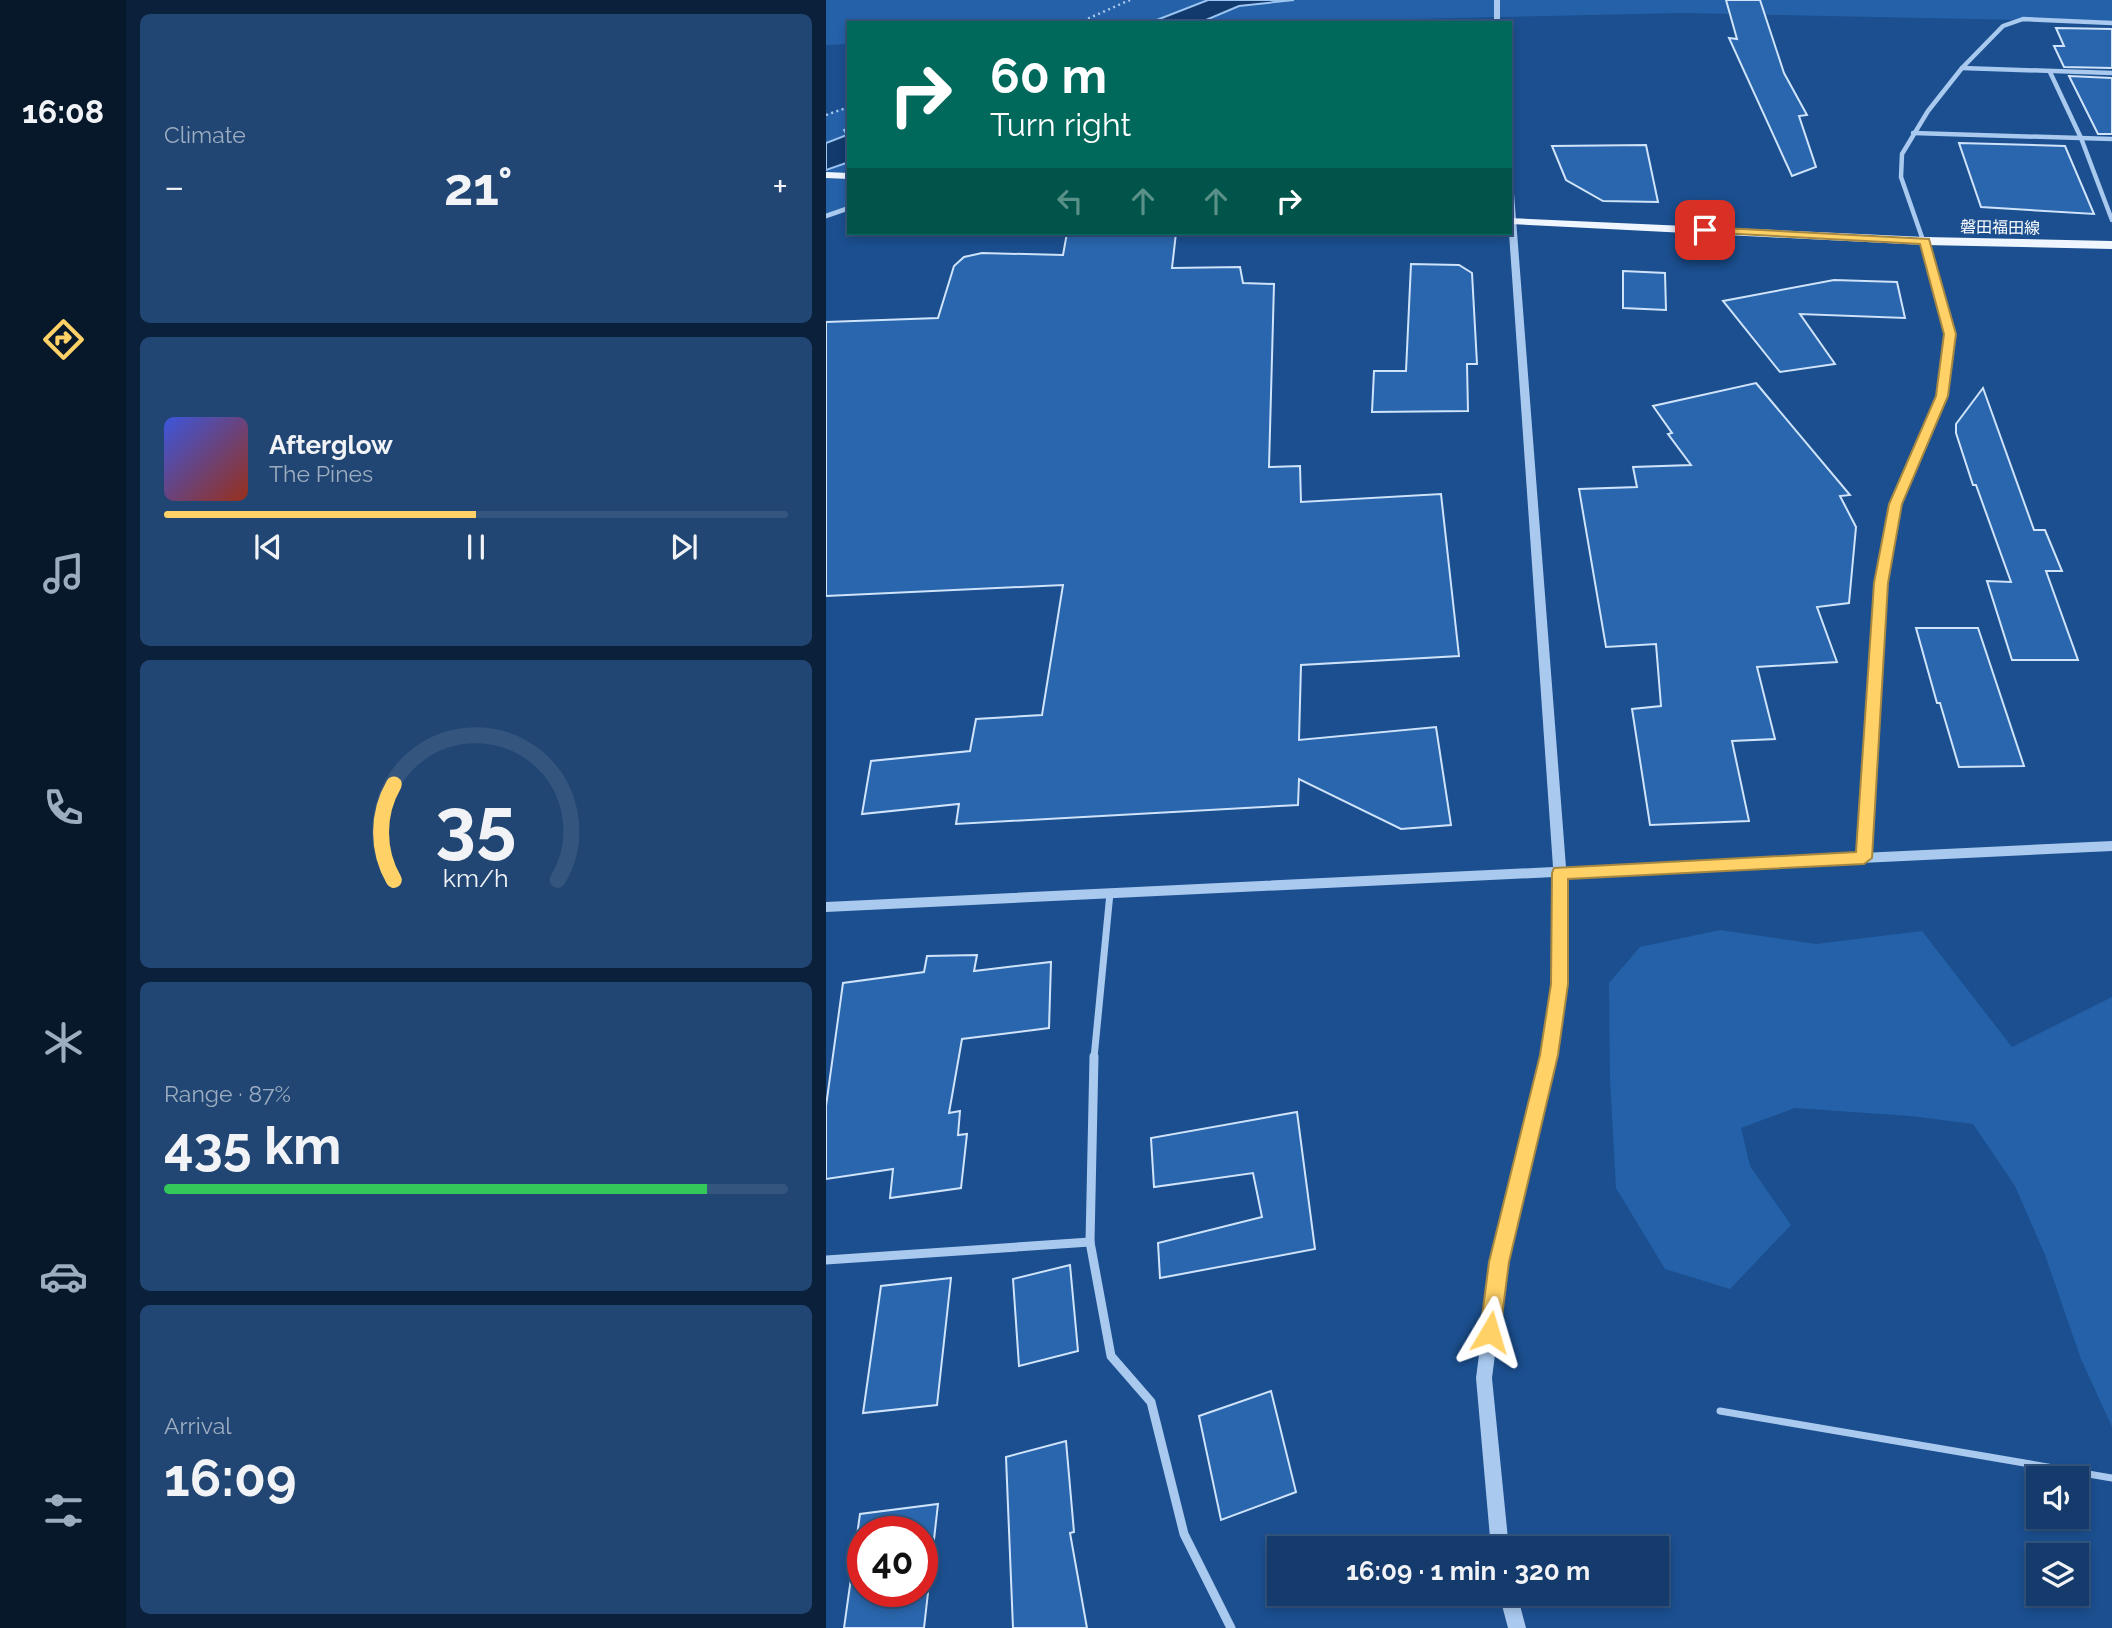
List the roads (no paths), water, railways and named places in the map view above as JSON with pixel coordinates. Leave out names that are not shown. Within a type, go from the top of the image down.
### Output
[{"type":"main road","points":[[826,174],[847,176]]},
{"type":"main road","name":"磐田福田線","points":[[1512,221],[1925,241],[2112,245]]},
{"type":"street","points":[[1497,0],[1497,21]]},
{"type":"street","points":[[1864,858],[1881,583],[1896,504],[1942,396],[1950,334],[1925,241],[1901,177],[1902,154],[1913,133],[1962,68],[2003,26],[2024,19],[2112,23]]},
{"type":"street","points":[[1962,68],[2112,73]]},
{"type":"street","points":[[2050,72],[2081,138],[2112,220]]},
{"type":"street","points":[[1913,133],[2112,139]]},
{"type":"street","points":[[826,216],[847,209]]},
{"type":"street","points":[[1499,1536],[1484,1378],[1499,1262],[1549,1055],[1559,984],[1560,873],[1512,234]]},
{"type":"street","points":[[826,907],[2112,846]]},
{"type":"street","points":[[1110,893],[1093,1064],[1090,1242],[1111,1356],[1151,1402],[1184,1534],[1231,1628]]},
{"type":"street","points":[[826,1260],[1090,1242]]},
{"type":"street","points":[[1511,1606],[1517,1628]]},
{"type":"lane","points":[[1720,1411],[2112,1478]]}]
